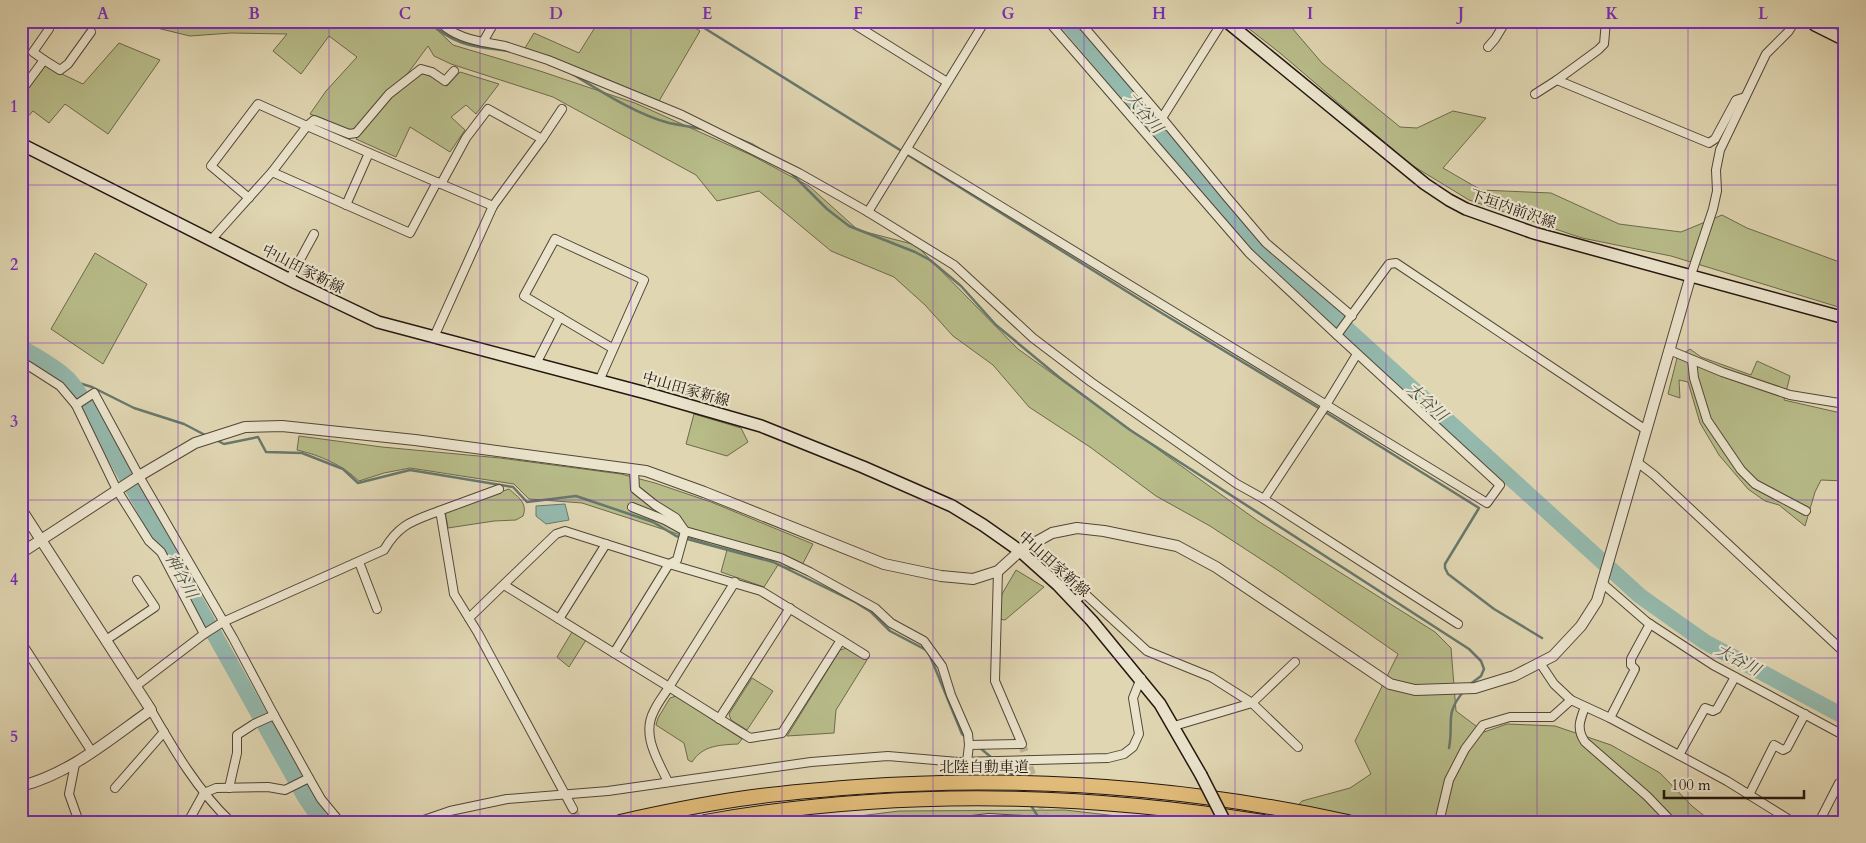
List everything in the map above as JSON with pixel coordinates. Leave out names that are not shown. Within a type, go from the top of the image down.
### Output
[{"type":"highway","name":"北陸自動車道","points":[[620,822],[674,810],[758,796],[885,785],[960,782],[1029,782],[1164,792],[1299,811],[1348,822]]},
{"type":"highway","name":"北陸自動車道","points":[[705,822],[813,806],[959,798],[1030,798],[1153,807],[1263,822]]},
{"type":"main road","name":"下垣内前沢線","points":[[1224,21],[1406,170],[1449,200],[1498,222],[1534,234],[1845,318]]},
{"type":"main road","points":[[1814,22],[1845,40]]},
{"type":"main road","name":"中山田家新線","points":[[21,144],[289,280],[378,322],[760,426],[863,467],[952,506],[983,525],[1020,552],[1058,585],[1141,678],[1174,726],[1225,822]]},
{"type":"street","points":[[439,21],[443,26],[465,39],[505,46],[548,60],[674,112],[799,173],[868,212],[954,264],[1033,338],[1091,382],[1238,484],[1458,624]]},
{"type":"street","points":[[483,42],[495,21]]},
{"type":"street","points":[[849,21],[948,82]]},
{"type":"street","points":[[868,212],[985,21]]},
{"type":"street","points":[[907,149],[1487,503],[1500,485],[1249,253],[1048,21]]},
{"type":"street","points":[[1079,21],[1266,243],[1352,316]]},
{"type":"street","points":[[1162,118],[1224,21]]},
{"type":"street","points":[[1488,47],[1495,40],[1506,21]]},
{"type":"street","points":[[1536,94],[1604,44],[1606,21]]},
{"type":"street","points":[[21,553],[139,476],[195,443],[245,427],[282,426],[415,440],[646,471],[704,492],[884,564],[942,576],[973,579],[998,571],[1020,552],[1052,533],[1077,528],[1104,531],[1177,546],[1240,582],[1390,684],[1415,690],[1475,688],[1514,676],[1553,656],[1581,626],[1597,601],[1690,275],[1713,209],[1717,191],[1716,170],[1720,150],[1766,54],[1788,32],[1795,21]]},
{"type":"street","points":[[49,29],[33,52],[60,70],[68,64],[91,32]]},
{"type":"street","points":[[21,91],[44,60]]},
{"type":"street","points":[[211,240],[272,172],[307,126],[314,120],[349,134],[356,133],[389,94],[421,68],[432,72],[445,81],[454,71]]},
{"type":"street","points":[[1557,80],[1709,144],[1715,139],[1736,100],[1745,97]]},
{"type":"street","points":[[249,198],[211,166],[258,104],[493,206]]},
{"type":"street","points":[[272,172],[410,233],[466,138],[488,109],[542,139]]},
{"type":"street","points":[[434,337],[493,206],[562,110]]},
{"type":"street","points":[[346,205],[369,153]]},
{"type":"street","points":[[289,280],[314,234]]},
{"type":"street","points":[[599,381],[612,348],[644,280],[555,239],[524,296],[612,348]]},
{"type":"street","points":[[1337,335],[1389,264],[1396,263],[1646,430]]},
{"type":"street","points":[[536,364],[560,317]]},
{"type":"street","points":[[1669,350],[1722,372],[1790,395],[1845,404]]},
{"type":"street","points":[[1264,499],[1357,354]]},
{"type":"street","points":[[1692,360],[1694,378],[1707,420],[1741,470],[1754,484],[1806,511]]},
{"type":"street","points":[[21,361],[60,386],[76,405],[119,489],[149,541],[161,552],[204,634]]},
{"type":"street","points":[[76,405],[94,393],[139,476],[223,622],[308,779],[340,822]]},
{"type":"street","points":[[1637,462],[1654,475],[1845,653]]},
{"type":"street","points":[[614,652],[669,564],[678,560],[685,531],[676,518],[655,505],[635,489],[634,470]]},
{"type":"street","points":[[136,686],[204,634],[223,622],[384,550],[395,532],[407,524],[499,489]]},
{"type":"street","points":[[632,507],[665,520],[685,531],[781,558],[874,608],[891,623],[924,641],[942,666],[951,695],[968,734],[967,762]]},
{"type":"street","points":[[21,509],[204,793],[231,822]]},
{"type":"street","points":[[439,511],[442,516],[454,594],[567,795],[573,809]]},
{"type":"street","points":[[469,618],[556,534],[565,531],[669,564],[761,590],[865,655]]},
{"type":"street","points":[[559,619],[606,544]]},
{"type":"street","points":[[359,562],[377,609]]},
{"type":"street","points":[[969,745],[1022,744],[995,681],[998,571]]},
{"type":"street","points":[[106,640],[155,607],[137,580]]},
{"type":"street","points":[[668,782],[650,741],[649,727],[653,712],[735,582]]},
{"type":"street","points":[[1602,583],[1650,624],[1713,665],[1845,736]]},
{"type":"street","points":[[504,584],[750,738],[782,733],[842,640]]},
{"type":"street","points":[[1074,602],[1084,593],[1147,651],[1210,677],[1252,703],[1298,746]]},
{"type":"street","points":[[719,719],[790,608]]},
{"type":"street","points":[[1610,718],[1635,669],[1631,665],[1631,659],[1650,624]]},
{"type":"street","points":[[21,642],[92,752]]},
{"type":"street","points":[[1174,726],[1252,703],[1295,662]]},
{"type":"street","points":[[1540,663],[1554,684],[1572,700],[1679,755],[1749,794],[1793,822]]},
{"type":"street","points":[[1679,755],[1705,708],[1713,711],[1717,709],[1735,677]]},
{"type":"street","points":[[418,822],[450,811],[507,799],[567,795],[811,762],[888,756],[967,762],[1108,758],[1124,754],[1133,747],[1139,734],[1133,698],[1141,678]]},
{"type":"street","points":[[1440,818],[1449,780],[1465,749],[1483,725],[1510,716],[1552,717],[1572,700]]},
{"type":"street","points":[[1585,707],[1579,722],[1580,734],[1585,742],[1647,796],[1672,822]]},
{"type":"street","points":[[21,786],[38,782],[75,764],[152,710]]},
{"type":"street","points":[[1749,794],[1774,746],[1783,750],[1787,748],[1805,714]]},
{"type":"street","points":[[228,788],[237,753],[236,735],[274,715]]},
{"type":"street","points":[[116,788],[164,732]]},
{"type":"street","points":[[75,764],[69,794],[79,822]]},
{"type":"street","points":[[188,822],[204,793],[216,788],[268,787],[285,790],[308,779]]},
{"type":"street","points":[[1819,822],[1839,783],[1845,786]]},
{"type":"street","points":[[955,822],[989,818],[1096,822]]},
{"type":"green space","points":[[128,21],[292,21],[291,29],[298,21],[428,21],[453,45],[540,71],[635,103],[751,155],[809,186],[858,230],[916,245],[1018,349],[1258,521],[1435,632],[1451,648],[1456,711],[1484,732],[1507,724],[1555,726],[1611,745],[1660,773],[1692,806],[1712,822],[1282,822],[1302,801],[1350,788],[1371,774],[1355,741],[1398,654],[1279,571],[1210,526],[1156,496],[1090,447],[1029,407],[993,365],[953,336],[925,305],[894,277],[831,251],[759,191],[717,201],[696,175],[553,97],[451,64],[434,56],[428,46],[405,77],[387,92],[355,128],[350,130],[310,114],[326,91],[357,57],[329,36],[301,74],[273,51],[287,34],[231,33],[190,36]]},
{"type":"green space","points":[[599,21],[684,21],[700,31],[659,101],[525,48],[534,33],[579,53]]},
{"type":"green space","points":[[1239,21],[1286,21],[1322,63],[1400,127],[1417,128],[1453,111],[1486,118],[1443,168],[1481,190],[1551,193],[1619,224],[1681,232],[1722,215],[1747,228],[1845,264],[1845,309],[1671,256],[1582,238],[1469,200],[1410,164],[1280,53]]},
{"type":"green space","points":[[119,43],[160,60],[108,134],[65,104],[49,123],[33,111],[21,124],[21,98],[45,66],[83,84]]},
{"type":"green space","points":[[423,72],[447,86],[460,72],[499,84],[476,114],[466,105],[451,117],[465,130],[450,152],[410,127],[396,157],[356,139],[390,99]]},
{"type":"green space","points":[[95,253],[147,284],[103,364],[51,329]]},
{"type":"green space","points":[[1690,349],[1701,357],[1751,375],[1757,361],[1790,376],[1784,400],[1845,414],[1845,481],[1821,480],[1815,492],[1805,526],[1779,505],[1765,501],[1748,489],[1719,455],[1700,423],[1688,382],[1679,380],[1680,398],[1668,394],[1677,358]]},
{"type":"green space","points":[[694,414],[741,428],[748,442],[727,456],[686,444]]},
{"type":"green space","points":[[299,436],[382,447],[500,458],[621,474],[655,483],[711,502],[813,544],[799,571],[778,565],[764,587],[721,572],[727,550],[582,503],[529,499],[514,484],[410,468],[384,473],[359,481],[330,461],[297,450]]},
{"type":"green space","points":[[509,489],[523,504],[523,516],[516,520],[494,521],[448,528],[445,511]]},
{"type":"green space","points":[[1016,570],[1044,587],[1005,620],[999,619],[1002,594]]},
{"type":"green space","points":[[572,632],[586,640],[569,667],[557,657]]},
{"type":"green space","points":[[847,648],[867,660],[836,710],[834,733],[787,736],[840,650]]},
{"type":"green space","points":[[752,678],[773,691],[747,730],[731,720],[729,714]]},
{"type":"green space","points":[[676,696],[742,739],[738,744],[712,747],[701,752],[692,762],[688,760],[684,743],[656,725],[670,698]]},
{"type":"green space","points":[[1065,810],[1169,822],[812,822],[899,811]]},
{"type":"water","points":[[565,504],[569,520],[546,524],[536,516],[536,506]]},
{"type":"waterway","points":[[427,21],[457,41],[475,46],[510,51]]},
{"type":"waterway","points":[[693,21],[1479,508],[1445,564],[1445,568],[1448,574],[1494,609],[1542,638]]},
{"type":"waterway","name":"大谷川","points":[[1066,21],[1242,228],[1289,276],[1640,596],[1705,642],[1845,717]]},
{"type":"waterway","points":[[569,72],[643,114],[669,123],[703,129]]},
{"type":"waterway","points":[[739,139],[772,156]]},
{"type":"waterway","points":[[789,171],[827,209],[849,226],[915,252],[930,260],[961,286],[996,325],[1060,378],[1130,430],[1469,649],[1481,661],[1484,669],[1481,676],[1469,685]]},
{"type":"waterway","name":"神谷川","points":[[21,348],[46,362],[65,376],[84,401],[305,797],[322,822]]},
{"type":"waterway","points":[[69,380],[92,387],[134,408],[184,424],[207,436]]},
{"type":"waterway","points":[[216,440],[224,444],[258,437],[266,452],[302,453],[343,469],[358,483],[410,470],[513,487],[527,502],[576,496],[653,522],[676,536],[773,562],[855,602],[871,612],[890,631],[928,651],[962,734],[967,738]]},
{"type":"waterway","points":[[1449,748],[1452,712],[1464,691]]},
{"type":"waterway","points":[[979,747],[992,758]]},
{"type":"waterway","points":[[998,763],[1011,773],[1014,778]]},
{"type":"waterway","points":[[1030,804],[1039,818]]},
{"type":"tunnel","points":[[1022,744],[1047,821]]},
{"type":"tunnel","points":[[573,809],[579,822]]}]
